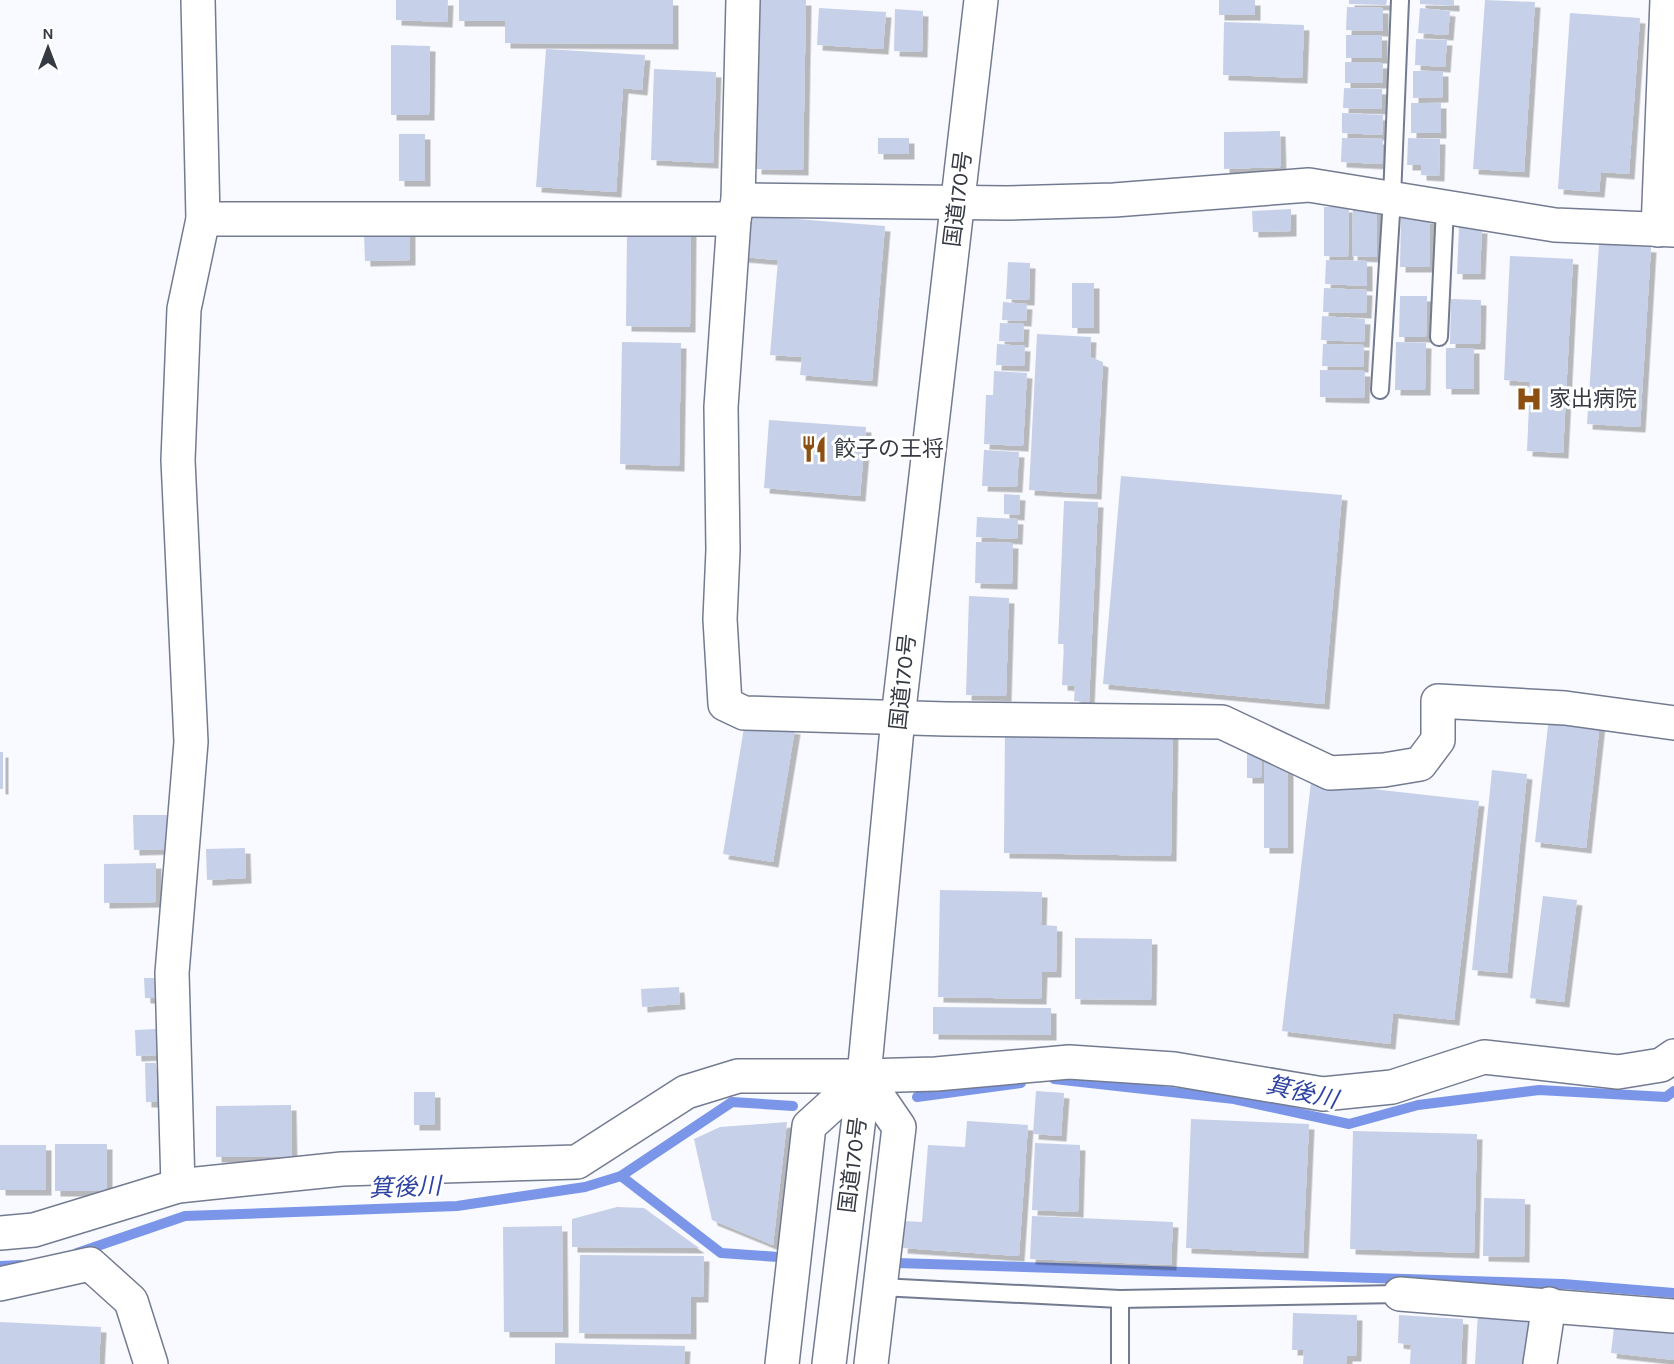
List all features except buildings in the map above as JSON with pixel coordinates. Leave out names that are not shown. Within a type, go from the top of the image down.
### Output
[{"type":"main road","points":[[178,1186],[171,973],[191,742],[178,460],[184,309],[202,219],[198,0]]},
{"type":"main road","points":[[743,0],[736,209],[721,407],[723,550],[720,619],[725,704],[744,713],[898,718],[1222,722],[1330,773],[1384,770],[1420,764],[1438,740],[1438,701],[1565,708],[1674,723]]},
{"type":"main road","name":"国道170号","points":[[829,1364],[864,1076],[898,718],[981,0]]},
{"type":"main road","points":[[202,219],[1114,200],[1309,185],[1555,225],[1666,230],[1667,0]]},
{"type":"main road","points":[[0,1233],[34,1230],[178,1186],[342,1169],[577,1162],[686,1092],[738,1076],[936,1074],[1069,1062],[1174,1069],[1323,1094],[1392,1087],[1484,1057],[1618,1072],[1661,1065],[1674,1056]]},
{"type":"main road","points":[[864,1076],[899,1127],[871,1364]]},
{"type":"main road","points":[[782,1364],[809,1126],[864,1076]]},
{"type":"main road","points":[[0,1284],[90,1264],[131,1301],[151,1364]]},
{"type":"main road","points":[[1400,1294],[1550,1304],[1674,1316]]},
{"type":"main road","points":[[1540,1364],[1550,1304]]},
{"type":"lane","points":[[1380,390],[1392,198],[1400,0]]},
{"type":"lane","points":[[1439,337],[1445,207]]},
{"type":"lane","points":[[880,1287],[1120,1299],[1400,1294]]},
{"type":"lane","points":[[1120,1299],[1120,1364]]},
{"type":"waterway","name":"箕後川","points":[[1054,1079],[1234,1099],[1349,1124],[1418,1105],[1539,1090],[1666,1097],[1674,1091]]},
{"type":"waterway","name":"箕後川","points":[[917,1097],[1021,1083]]},
{"type":"waterway","name":"箕後川","points":[[77,1253],[185,1216],[457,1206],[585,1187],[621,1176],[732,1102],[793,1106]]},
{"type":"waterway","points":[[621,1176],[721,1253],[778,1257]]},
{"type":"waterway","points":[[896,1263],[1563,1284],[1674,1293]]},
{"type":"waterway","name":"箕後川","points":[[0,1266],[21,1265]]},
{"type":"place","name":"家出病院","points":[[1529,399]]},
{"type":"place","name":"餃子の王将","points":[[814,449]]}]
